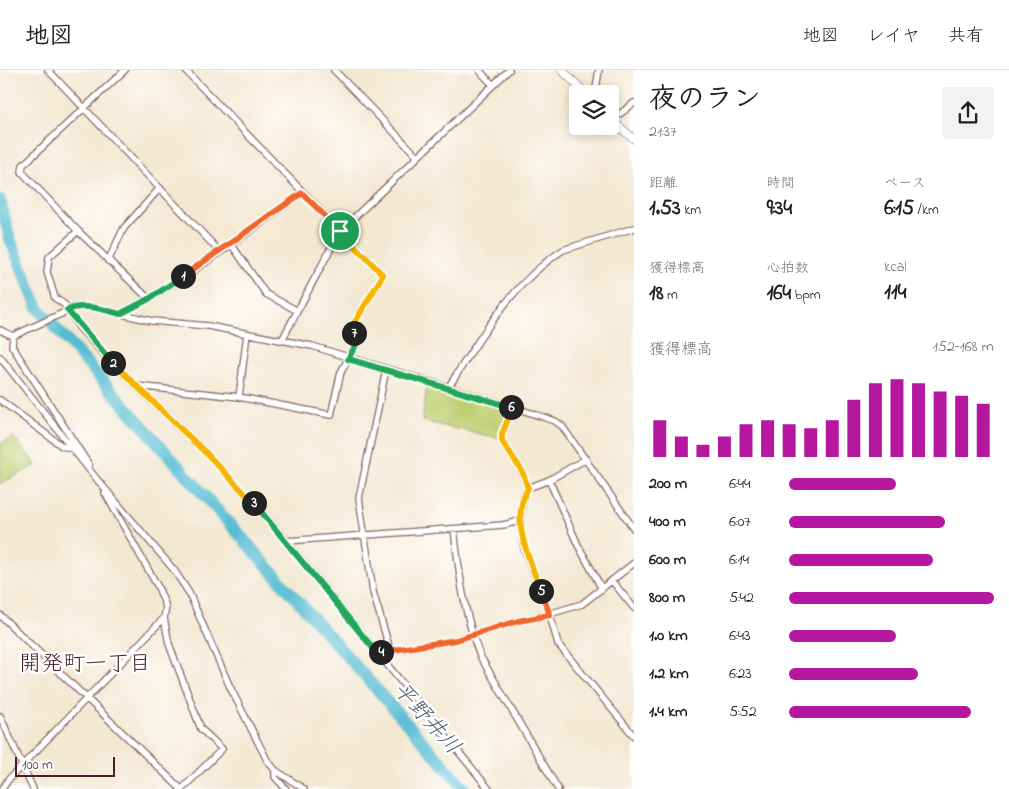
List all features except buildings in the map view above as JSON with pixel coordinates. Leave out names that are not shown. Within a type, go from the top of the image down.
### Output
[{"type":"main road","points":[[562,70],[577,85]]},
{"type":"main road","points":[[619,126],[634,139]]},
{"type":"street","points":[[48,70],[220,252]]},
{"type":"street","points":[[125,70],[23,165],[22,172],[78,231],[149,299]]},
{"type":"street","points":[[136,386],[239,397],[331,415],[341,372],[357,343],[352,327],[383,275],[185,70]]},
{"type":"street","points":[[334,70],[417,156]]},
{"type":"street","points":[[479,70],[493,85]]},
{"type":"street","points":[[282,340],[296,310],[340,231],[509,70]]},
{"type":"street","points":[[596,85],[599,70]]},
{"type":"street","points":[[619,113],[634,103]]},
{"type":"street","points":[[108,261],[124,228],[160,188]]},
{"type":"street","points":[[120,314],[149,299],[220,252],[302,193]]},
{"type":"street","points":[[448,388],[507,300],[553,257],[563,250],[634,228]]},
{"type":"street","points":[[78,231],[50,257],[47,272],[55,298],[64,305],[64,312],[136,386],[207,454],[263,513],[490,789]]},
{"type":"street","points":[[231,244],[266,294],[296,310]]},
{"type":"street","points":[[0,330],[13,336],[76,307],[92,307],[152,321],[208,326],[312,346],[419,381],[513,407],[555,421],[562,426],[634,529]]},
{"type":"street","points":[[239,397],[247,334]]},
{"type":"street","points":[[0,615],[182,789],[222,749],[200,729],[172,654],[164,618],[166,606],[158,587],[86,458],[12,346],[13,336]]},
{"type":"street","points":[[0,357],[72,448],[174,570],[189,593],[230,687],[267,760],[275,770],[304,789]]},
{"type":"street","points":[[386,370],[359,498],[373,592],[390,650]]},
{"type":"street","points":[[0,400],[62,446],[72,448]]},
{"type":"street","points":[[513,407],[502,434],[502,441],[522,471],[528,488]]},
{"type":"street","points":[[586,459],[549,480],[528,488],[524,494],[520,521],[524,548],[550,614],[558,644],[634,736]]},
{"type":"street","points":[[549,480],[578,545],[602,589]]},
{"type":"street","points":[[286,541],[503,525],[520,521]]},
{"type":"street","points":[[454,529],[461,590],[472,635],[496,686],[558,789]]},
{"type":"street","points":[[377,653],[456,640],[582,604],[634,563]]},
{"type":"street","points":[[612,580],[634,608]]},
{"type":"street","points":[[2,789],[8,780],[164,618]]},
{"type":"street","points":[[0,716],[33,789]]},
{"type":"street","points":[[275,770],[275,777],[286,789]]},
{"type":"green space","points":[[427,385],[510,408],[499,438],[422,421]]},
{"type":"green space","points":[[14,437],[36,465],[0,484],[0,444]]},
{"type":"waterway","name":"平野井川","points":[[0,200],[10,239],[38,308],[465,789]]},
{"type":"district","name":"開発町一丁目","points":[[85,662]]},
{"type":"route","points":[[302,193],[340,231],[383,275],[352,327],[357,343],[348,359],[513,407],[502,434],[502,441],[522,471],[528,488],[524,494],[520,521],[524,548],[550,615],[518,621],[456,640],[377,653],[263,513],[207,454],[110,361],[79,327],[67,310],[76,307],[92,307],[120,314],[149,299],[302,193]]}]
